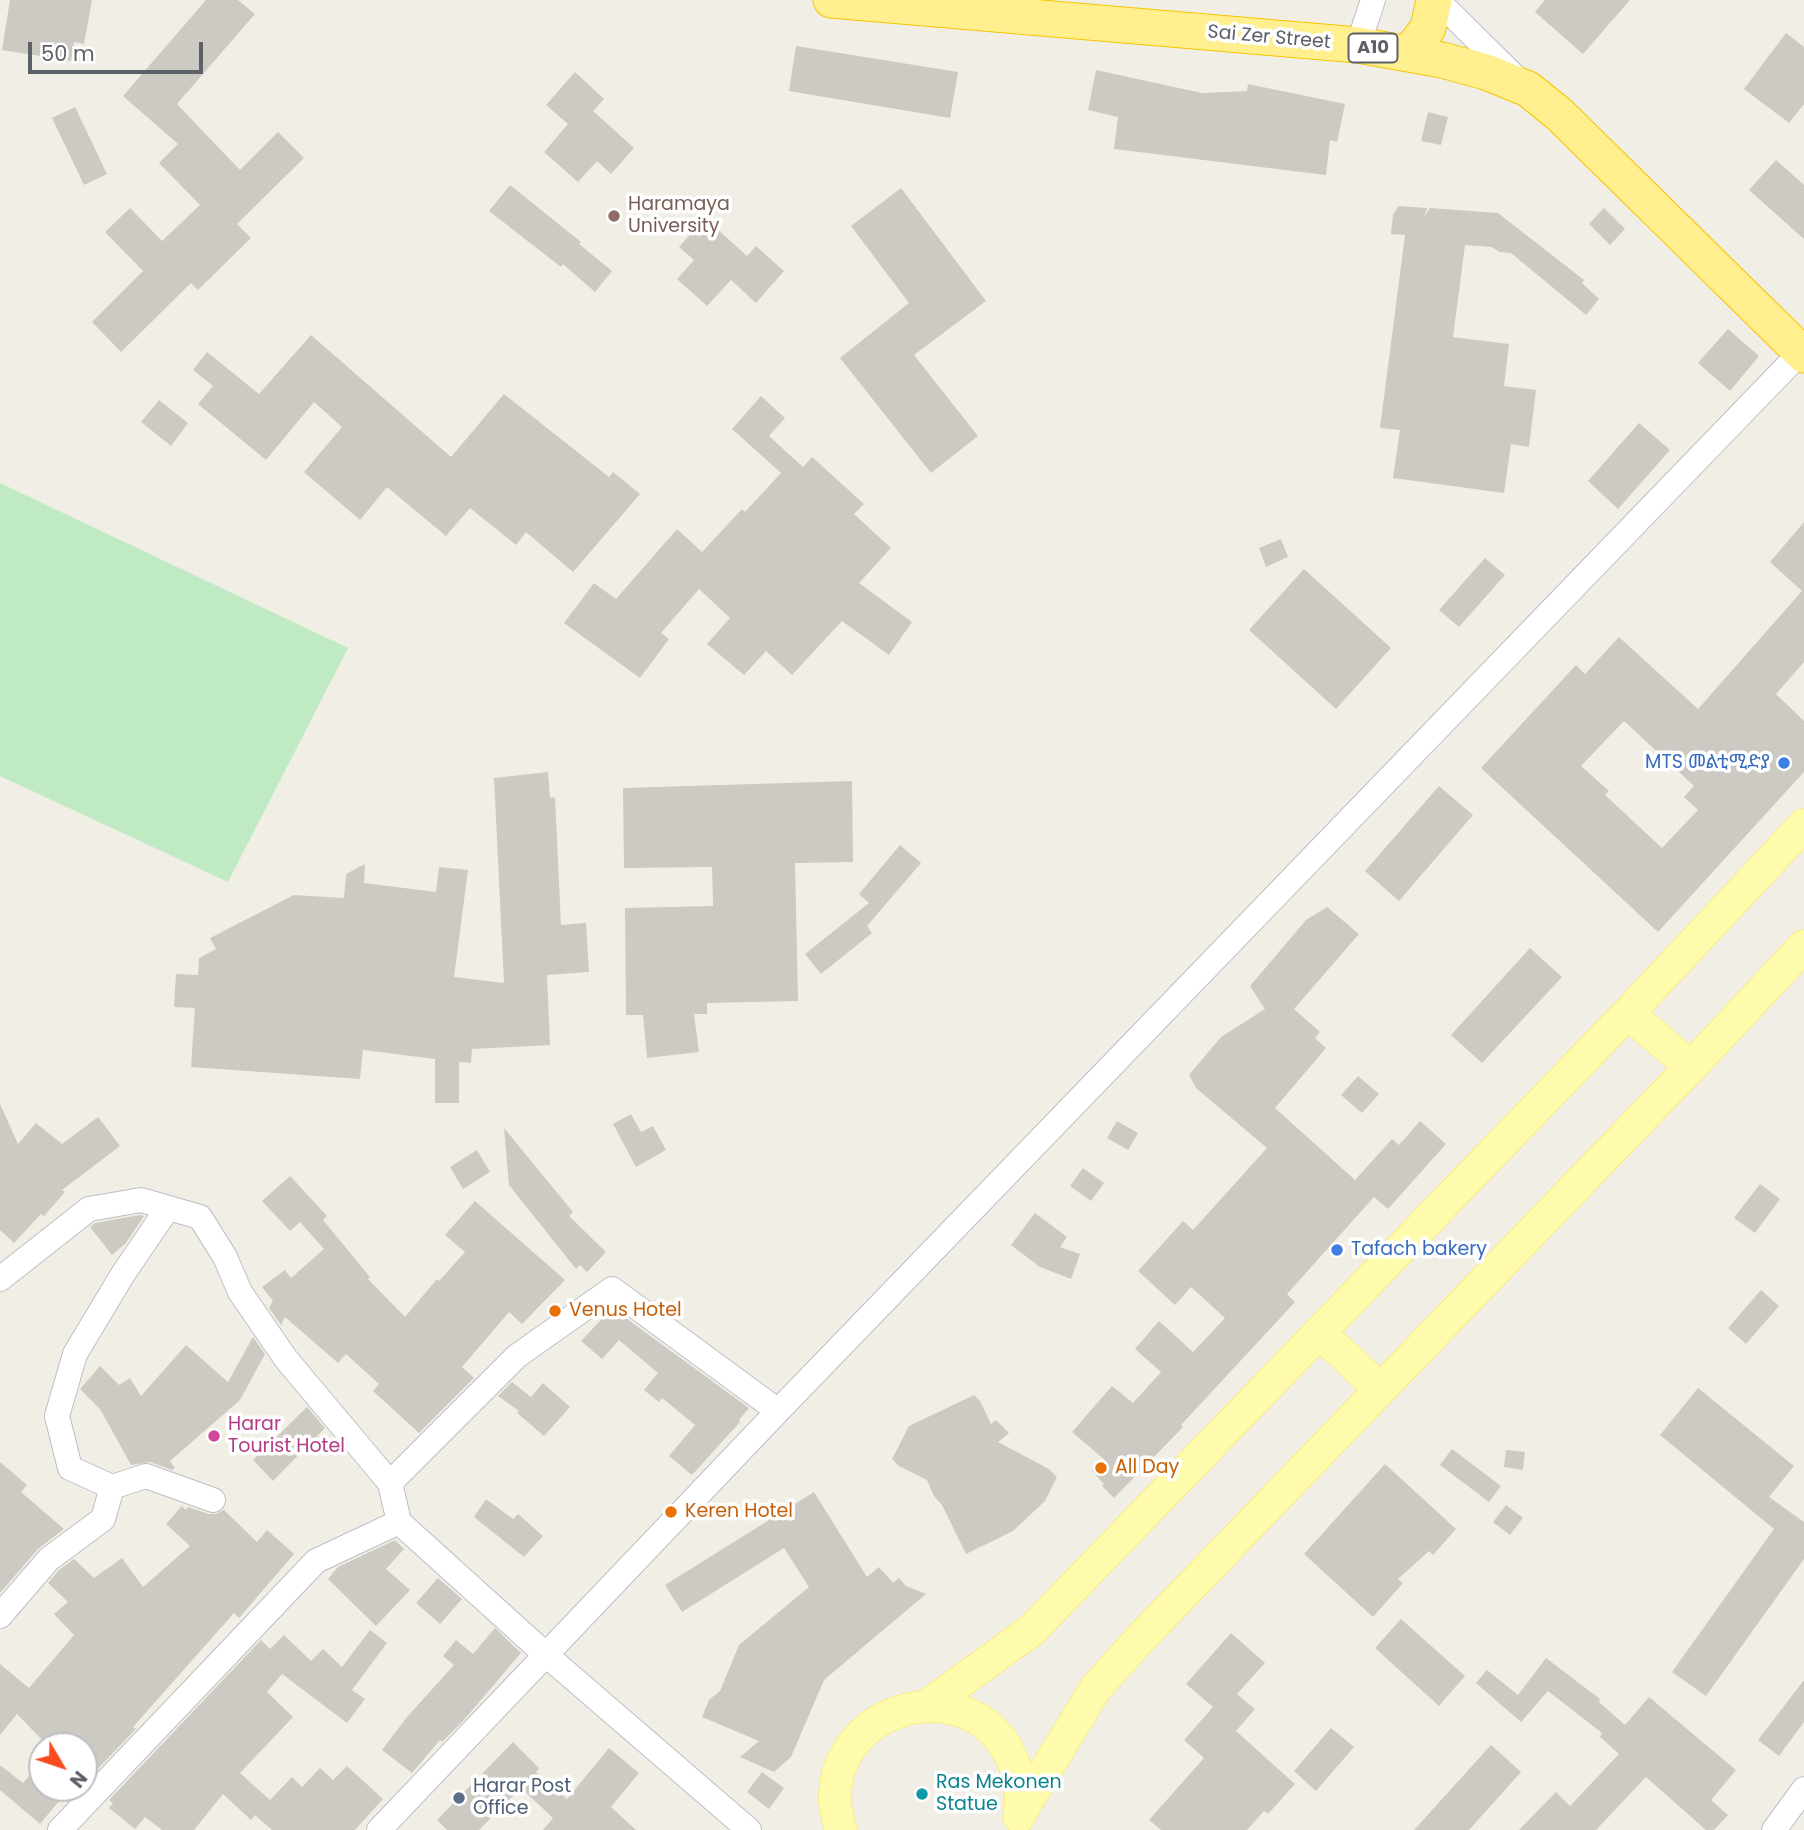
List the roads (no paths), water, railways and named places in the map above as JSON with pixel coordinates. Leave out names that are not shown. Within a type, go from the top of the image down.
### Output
[{"type":"highway","name":"Sai Zer Street","points":[[831,0],[1358,45],[1409,53],[1486,72],[1528,89],[1559,114],[1803,354]]},
{"type":"highway","points":[[1409,53],[1428,28],[1435,0]]},
{"type":"main road","points":[[928,1705],[1032,1630],[1628,1013],[1804,825]]},
{"type":"main road","points":[[1017,1821],[1095,1689],[1804,946]]},
{"type":"main road","points":[[1628,1013],[1691,1067]]},
{"type":"main road","points":[[1319,1332],[1380,1389]]},
{"type":"main road","points":[[817,1830],[838,1817],[839,1774],[851,1747],[871,1726],[896,1711],[928,1705],[960,1711],[988,1726],[1009,1751],[1020,1781],[1017,1821]]},
{"type":"street","points":[[1358,45],[1373,0]]},
{"type":"street","points":[[1435,0],[1528,89]]},
{"type":"street","points":[[379,1830],[778,1411],[1803,354]]},
{"type":"street","points":[[0,1279],[89,1209],[141,1199],[200,1217],[225,1257],[240,1292],[286,1359],[390,1483],[399,1522],[545,1654],[748,1830]]},
{"type":"street","points":[[168,1208],[123,1274],[75,1354],[57,1416],[70,1468],[111,1488],[146,1476],[214,1500]]},
{"type":"street","points":[[390,1483],[517,1356],[612,1289],[778,1411]]},
{"type":"street","points":[[0,1616],[49,1559],[103,1519],[111,1488]]},
{"type":"street","points":[[60,1830],[316,1561],[399,1522]]},
{"type":"street","points":[[1774,1830],[1804,1789]]},
{"type":"place","name":"Haramaya University","points":[[614,216]]},
{"type":"place","name":"MTS መልቲሚድያ","points":[[1784,763]]},
{"type":"place","name":"Tafach bakery","points":[[1337,1250]]},
{"type":"place","name":"Venus Hotel","points":[[555,1311]]},
{"type":"place","name":"Harar Tourist Hotel","points":[[214,1436]]},
{"type":"place","name":"All Day","points":[[1101,1468]]},
{"type":"place","name":"Keren Hotel","points":[[671,1512]]},
{"type":"place","name":"Ras Mekonen Statue","points":[[922,1794]]},
{"type":"place","name":"Harar Post Office","points":[[459,1798]]}]
